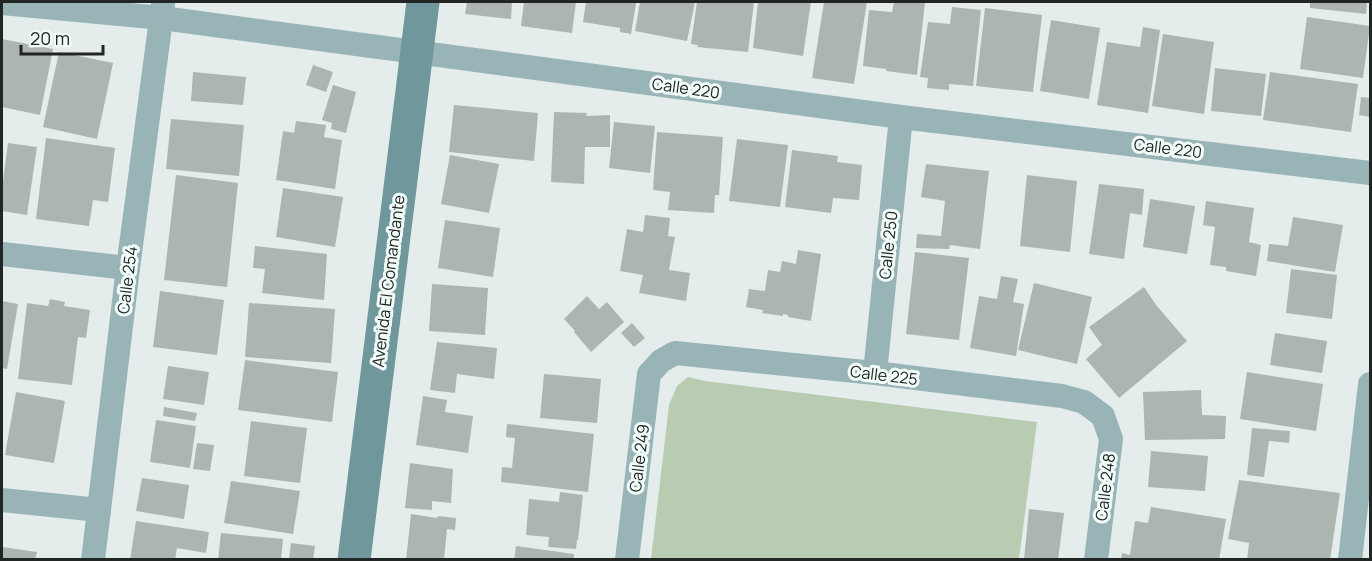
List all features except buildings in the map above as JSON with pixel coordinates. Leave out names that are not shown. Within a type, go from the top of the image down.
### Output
[{"type":"street","name":"Avenida El Comandante","points":[[354,560],[423,2]]},
{"type":"street","name":"Calle 220","points":[[2,3],[163,10],[417,52],[900,117],[1371,172]]},
{"type":"street","name":"Calle 254","points":[[93,560],[128,268],[163,10]]},
{"type":"street","name":"Calle 250","points":[[875,373],[900,117]]},
{"type":"street","points":[[2,254],[128,268]]},
{"type":"street","name":"Calle 225","points":[[661,361],[675,353],[875,373],[1062,396],[1084,402],[1103,416]]},
{"type":"street","name":"Calle 249","points":[[627,560],[649,374],[661,361]]},
{"type":"street","points":[[1350,560],[1371,384]]},
{"type":"street","name":"Calle 248","points":[[1096,560],[1111,439],[1103,416]]},
{"type":"street","points":[[2,500],[99,510]]},
{"type":"green space","points":[[688,377],[1037,422],[1019,559],[651,559],[669,405],[677,386]]}]
